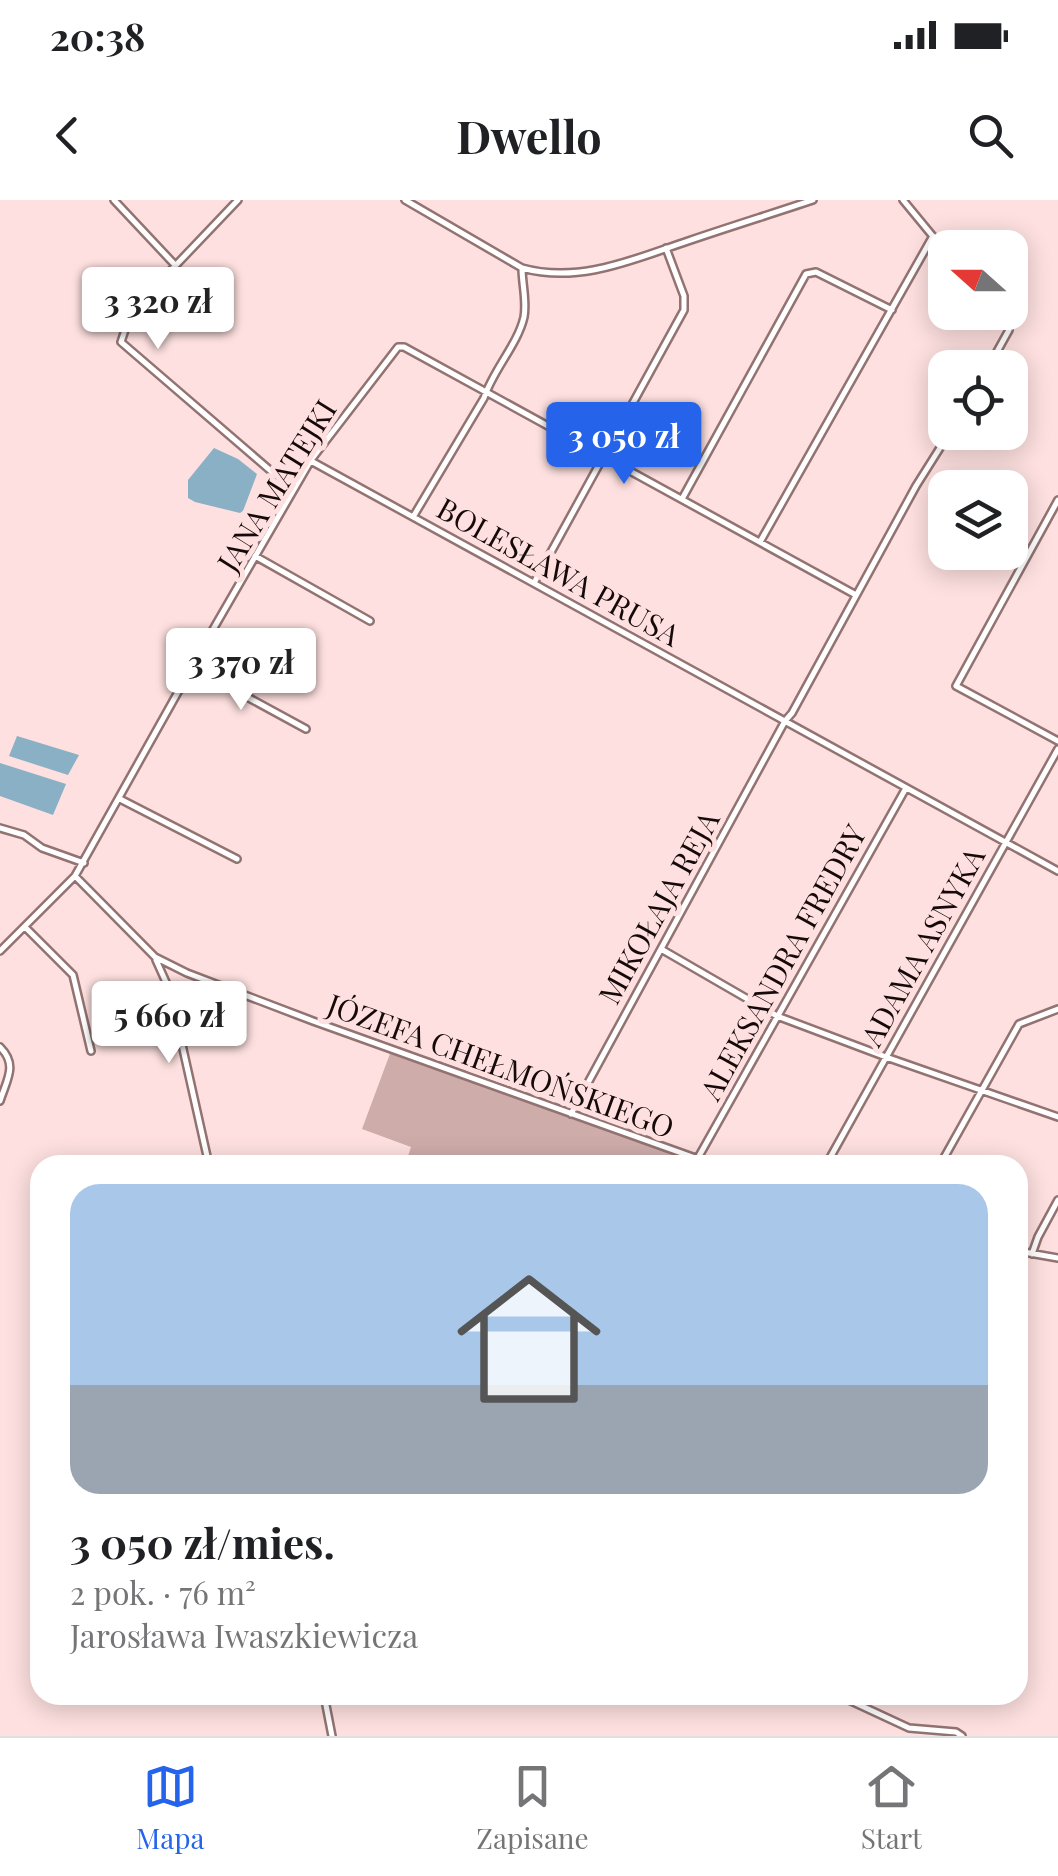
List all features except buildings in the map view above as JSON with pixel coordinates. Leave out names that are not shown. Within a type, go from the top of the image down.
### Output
[{"type":"street","points":[[114,200],[176,266]]},
{"type":"street","points":[[238,200],[137,306],[121,342],[294,490]]},
{"type":"street","points":[[405,200],[522,268],[538,271],[618,266],[813,200]]},
{"type":"street","points":[[903,200],[928,230]]},
{"type":"street","points":[[760,542],[928,245]]},
{"type":"street","points":[[534,583],[685,307],[666,248]]},
{"type":"street","points":[[413,517],[522,323],[522,268]]},
{"type":"street","points":[[682,499],[807,273],[816,272],[892,310]]},
{"type":"street","name":"JANA MATEJKI","points":[[0,951],[76,876],[311,460],[384,364],[400,346],[486,391]]},
{"type":"street","points":[[486,391],[856,596]]},
{"type":"street","name":"MIKOŁAJA REJA","points":[[571,1114],[939,450]]},
{"type":"street","name":"BOLESŁAWA PRUSA","points":[[311,460],[1058,871]]},
{"type":"street","points":[[1058,500],[956,686],[1058,741]]},
{"type":"street","points":[[255,556],[370,622]]},
{"type":"street","points":[[192,667],[306,729]]},
{"type":"street","name":"ADAMA ASNYKA","points":[[832,1155],[1058,749]]},
{"type":"street","name":"ALEKSANDRA FREDRY","points":[[700,1155],[906,788]]},
{"type":"street","points":[[120,799],[237,859]]},
{"type":"street","points":[[0,828],[84,863]]},
{"type":"street","name":"JÓZEFA CHEŁMOŃSKIEGO","points":[[76,876],[155,958],[313,1021],[678,1155]]},
{"type":"street","points":[[24,926],[73,975],[91,1051]]},
{"type":"street","points":[[661,949],[777,1016],[1058,1117]]},
{"type":"street","points":[[155,958],[167,984],[207,1155]]},
{"type":"street","points":[[167,984],[172,974],[182,970]]},
{"type":"street","points":[[946,1155],[1019,1024],[1058,1008]]},
{"type":"street","points":[[0,1047],[11,1067],[0,1100]]},
{"type":"street","points":[[1032,1254],[1058,1200]]},
{"type":"street","points":[[1028,1253],[1058,1258]]},
{"type":"street","points":[[326,1705],[332,1736]]},
{"type":"street","points":[[860,1705],[910,1728],[956,1732],[962,1736]]},
{"type":"shaded area","points":[[391,1051],[677,1155],[408,1155],[411,1147],[362,1129]]},
{"type":"water","points":[[214,448],[238,459],[257,474],[240,513],[188,498],[188,480]]},
{"type":"water","points":[[17,736],[79,755],[68,775],[9,756]]},
{"type":"water","points":[[0,763],[66,784],[53,815],[0,796]]}]
